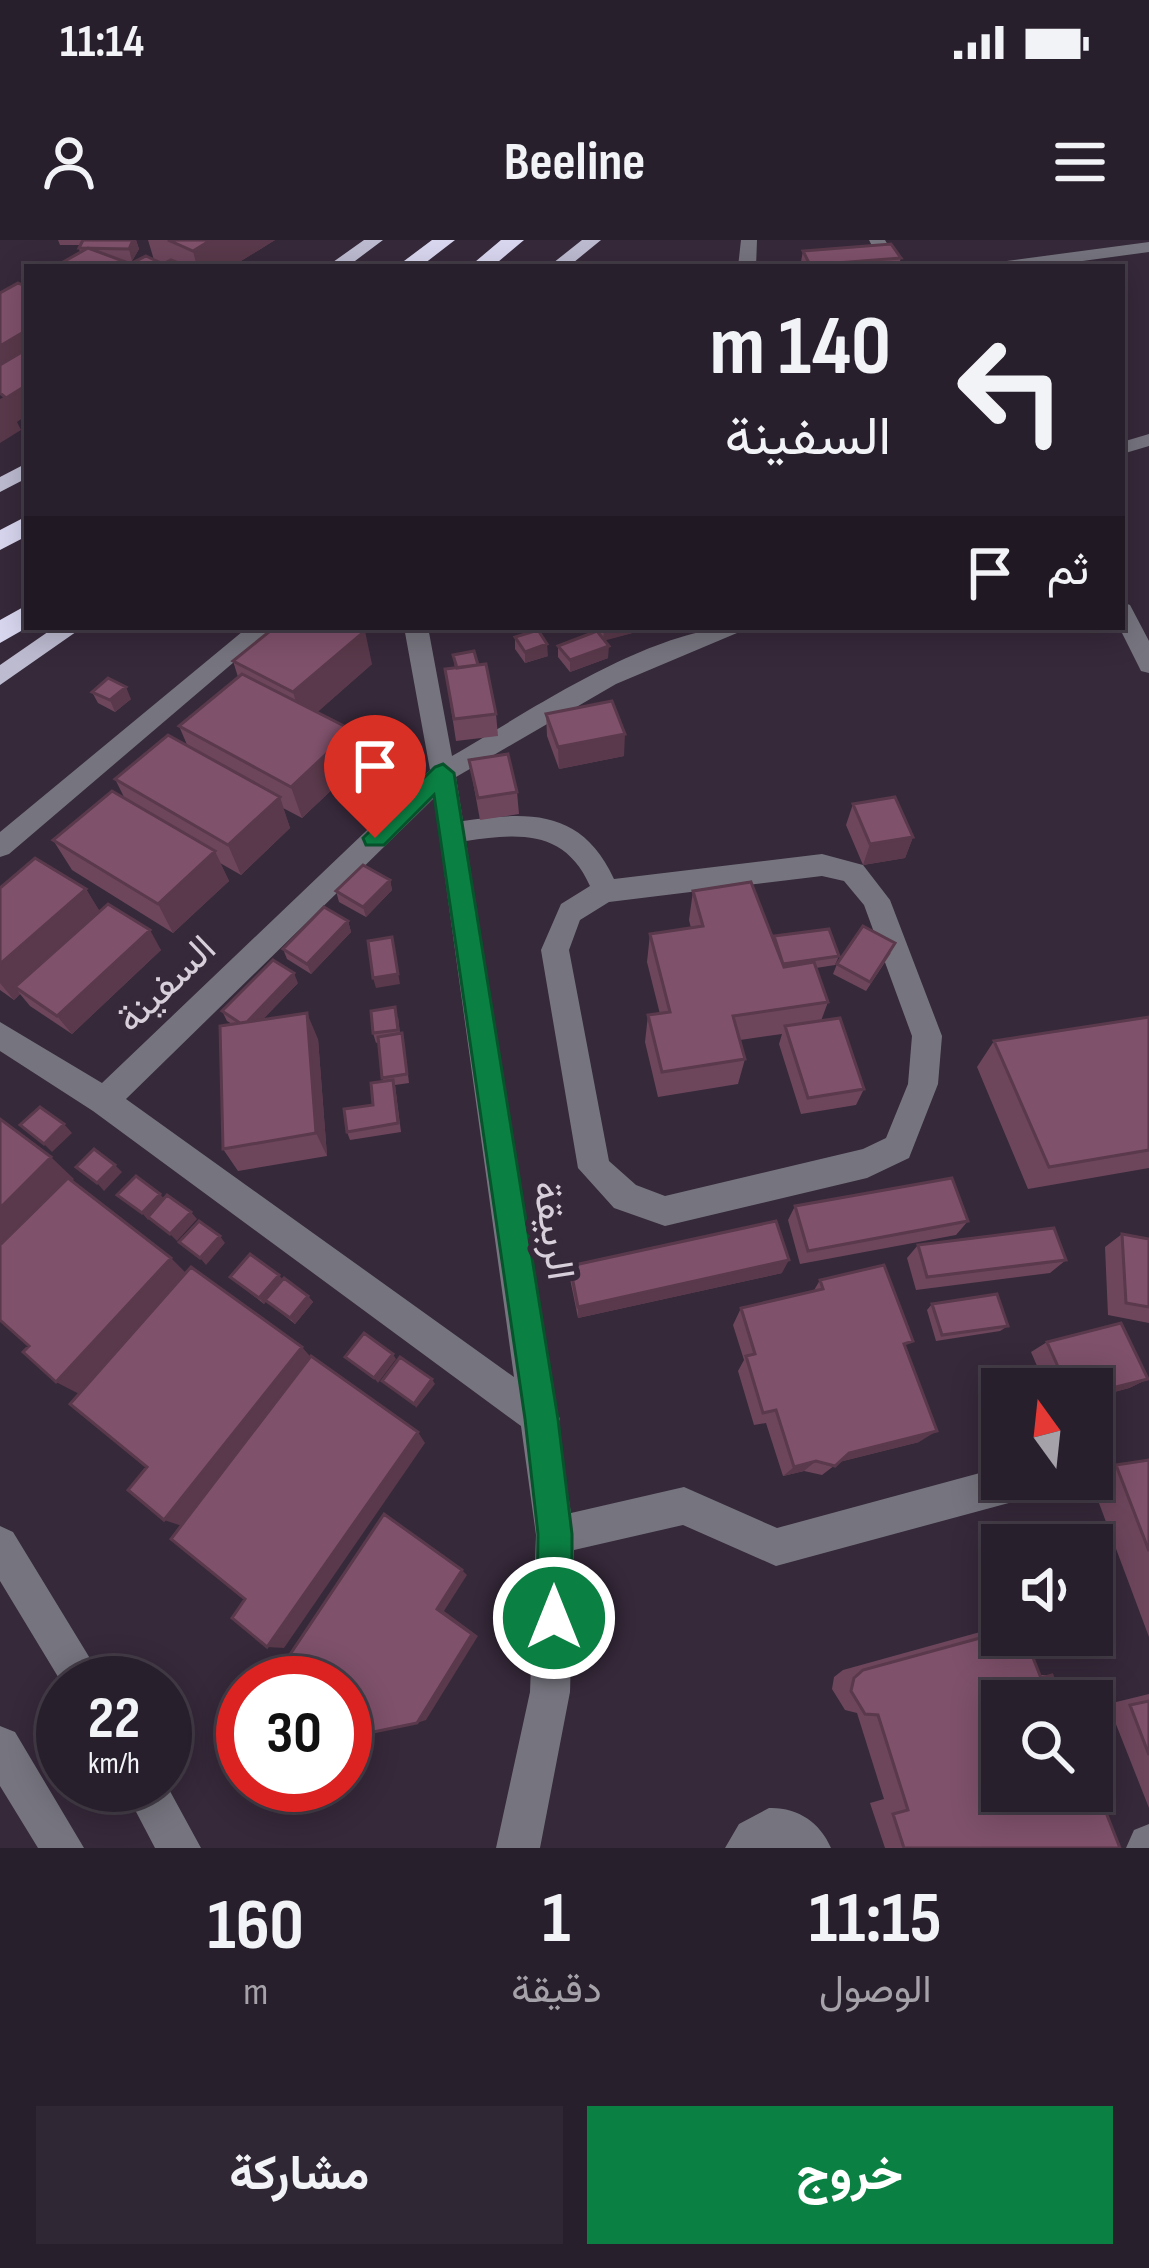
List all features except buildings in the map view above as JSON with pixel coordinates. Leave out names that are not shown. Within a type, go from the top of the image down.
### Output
[{"type":"highway","points":[[410,264],[446,240]]},
{"type":"highway","points":[[483,264],[511,242]]},
{"type":"main road","points":[[339,264],[375,240]]},
{"type":"main road","points":[[561,264],[593,240]]},
{"type":"main road","points":[[0,677],[66,630]]},
{"type":"street","points":[[1022,264],[1149,247]]},
{"type":"street","points":[[1125,616],[1149,665]]},
{"type":"street","points":[[0,848],[259,630]]},
{"type":"street","name":"الربيقة","points":[[417,630],[443,773],[542,1419],[555,1534],[550,1692],[518,1848]]},
{"type":"street","name":"السفينة","points":[[104,1101],[443,773],[607,678],[722,630]]},
{"type":"street","points":[[452,833],[539,824],[574,838],[606,891]]},
{"type":"street","points":[[822,865],[853,873],[876,900],[927,1036],[923,1084],[898,1148],[867,1163],[665,1211],[625,1197],[594,1168],[555,950],[562,920],[579,902],[606,891],[822,865]]},
{"type":"street","points":[[0,1034],[104,1101],[542,1419]]},
{"type":"street","points":[[555,1534],[684,1506],[776,1547],[981,1491]]},
{"type":"street","points":[[0,1545],[68,1656]]},
{"type":"street","points":[[0,1748],[62,1848]]},
{"type":"street","points":[[158,1812],[179,1848]]},
{"type":"street","points":[[747,1848],[760,1831],[772,1827],[799,1836],[809,1848]]},
{"type":"route","points":[[375,838],[443,773],[542,1419],[555,1534],[554,1618]]}]
